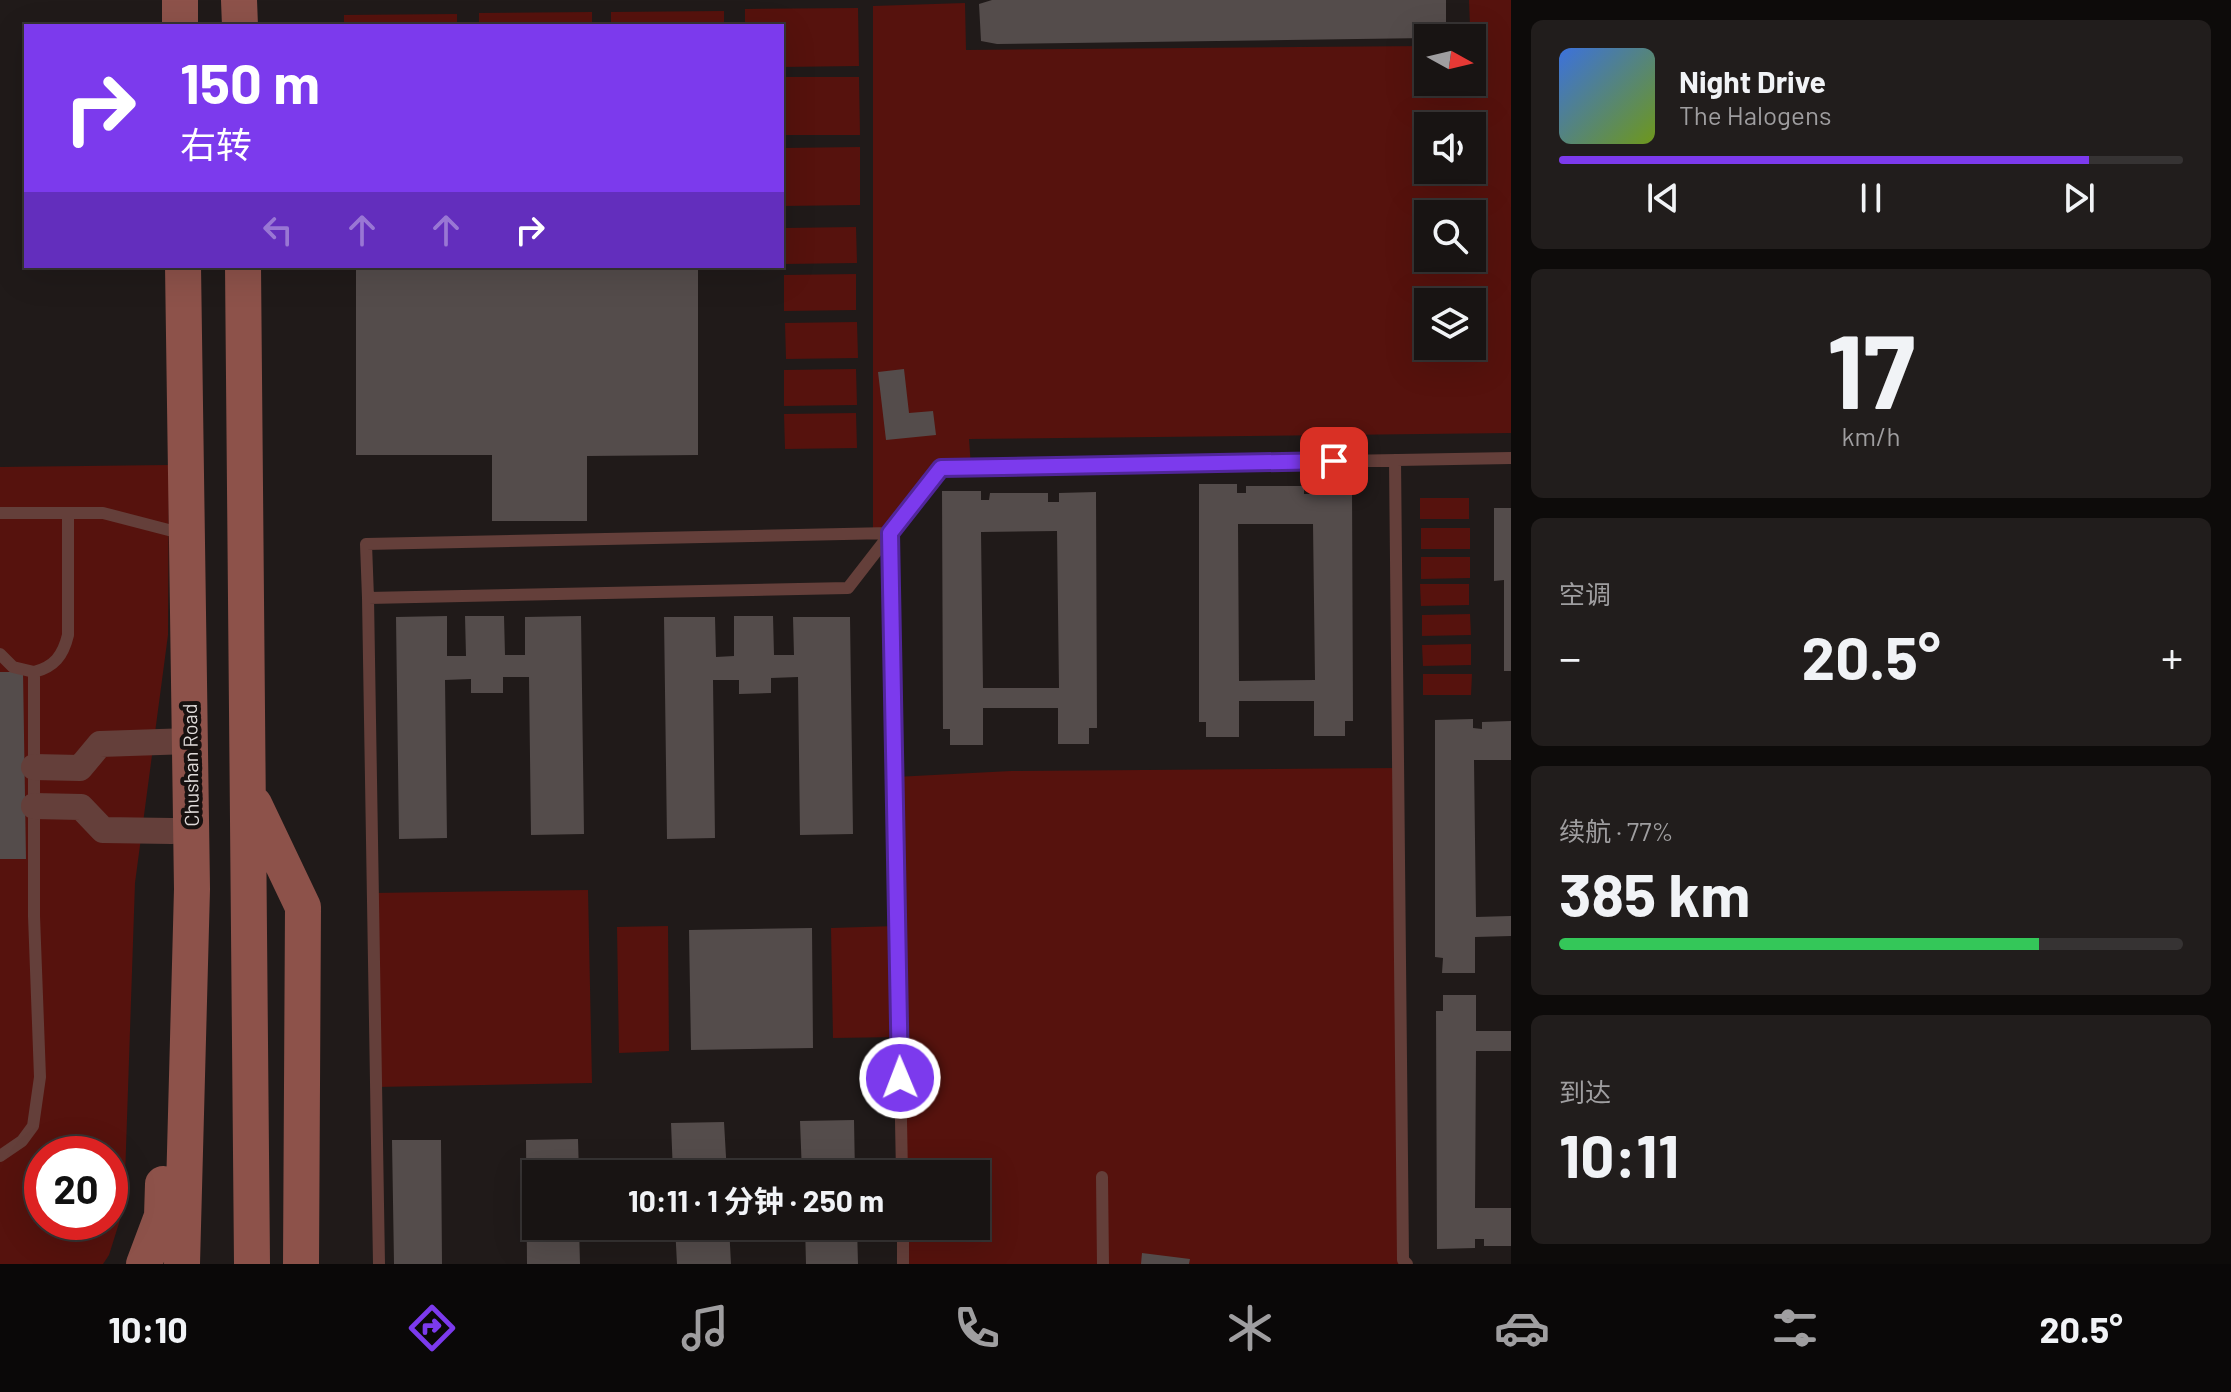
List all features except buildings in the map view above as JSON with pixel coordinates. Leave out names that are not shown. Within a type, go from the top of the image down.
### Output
[{"type":"main road","points":[[180,0],[180,24]]},
{"type":"main road","points":[[239,0],[240,24]]},
{"type":"main road","name":"Chushan Road","points":[[182,1264],[192,889],[183,268]]},
{"type":"main road","points":[[243,268],[252,1264]]},
{"type":"main road","points":[[144,1264],[162,1216],[167,853],[190,741]]},
{"type":"main road","points":[[249,792],[303,907],[301,1264]]},
{"type":"street","points":[[172,831],[103,830],[81,807],[80,768],[100,744],[190,741]]},
{"type":"street","points":[[34,767],[80,768]]},
{"type":"street","points":[[34,806],[81,807]]},
{"type":"lane","points":[[368,598],[848,588],[941,468],[1511,458]]},
{"type":"lane","points":[[1395,460],[1403,1260],[1407,1264]]},
{"type":"lane","points":[[0,513],[103,513],[187,535]]},
{"type":"lane","points":[[0,654],[13,667],[34,672],[49,668],[64,651],[68,635],[68,513]]},
{"type":"lane","points":[[379,1264],[366,544],[890,533]]},
{"type":"lane","points":[[890,533],[902,1160]]},
{"type":"lane","points":[[0,1156],[22,1141],[33,1126],[40,1077],[34,672]]},
{"type":"lane","points":[[1102,1177],[1103,1264]]},
{"type":"lane","points":[[903,1240],[903,1264]]},
{"type":"shaded area","points":[[1469,0],[1511,0],[1511,433],[969,439],[971,467],[938,471],[890,533],[873,534],[873,6],[965,3],[966,50],[1414,46],[1414,96],[1486,96],[1486,24],[1470,24]]},
{"type":"shaded area","points":[[858,8],[859,66],[784,67],[784,24],[745,24],[745,9]]},
{"type":"shaded area","points":[[724,11],[724,24],[611,24],[611,12]]},
{"type":"shaded area","points":[[592,12],[592,24],[479,24],[479,13]]},
{"type":"shaded area","points":[[457,14],[457,24],[344,24],[344,15]]},
{"type":"shaded area","points":[[784,77],[859,77],[860,135],[784,135]]},
{"type":"shaded area","points":[[860,147],[860,205],[784,206],[784,148]]},
{"type":"shaded area","points":[[856,227],[857,263],[784,264],[784,228]]},
{"type":"shaded area","points":[[856,274],[856,310],[784,311],[784,275]]},
{"type":"shaded area","points":[[857,322],[858,358],[786,359],[785,323]]},
{"type":"shaded area","points":[[856,369],[857,405],[784,406],[784,370]]},
{"type":"shaded area","points":[[856,413],[857,448],[785,449],[784,414]]},
{"type":"shaded area","points":[[169,465],[168,635],[135,883],[126,1136],[24,1136],[24,1240],[114,1240],[103,1264],[0,1264],[0,467]]},
{"type":"shaded area","points":[[1420,498],[1469,498],[1469,519],[1420,519]]},
{"type":"shaded area","points":[[1421,528],[1470,528],[1470,549],[1421,549]]},
{"type":"shaded area","points":[[1421,557],[1470,557],[1470,578],[1421,579]]},
{"type":"shaded area","points":[[1420,584],[1469,584],[1469,605],[1421,606]]},
{"type":"shaded area","points":[[1470,614],[1471,635],[1422,636],[1422,615]]},
{"type":"shaded area","points":[[1471,644],[1471,665],[1423,666],[1422,645]]},
{"type":"shaded area","points":[[1423,674],[1472,674],[1471,695],[1423,695]]},
{"type":"shaded area","points":[[1398,768],[1407,1264],[903,1264],[903,1240],[990,1240],[990,1160],[902,1160],[899,1037],[833,1038],[831,928],[897,926],[895,777],[1011,771]]},
{"type":"shaded area","points":[[588,890],[592,1083],[376,1087],[373,893]]},
{"type":"shaded area","points":[[668,926],[669,1051],[619,1053],[617,927]]},
{"type":"route","points":[[900,1078],[890,533],[941,468],[1334,461]]}]
